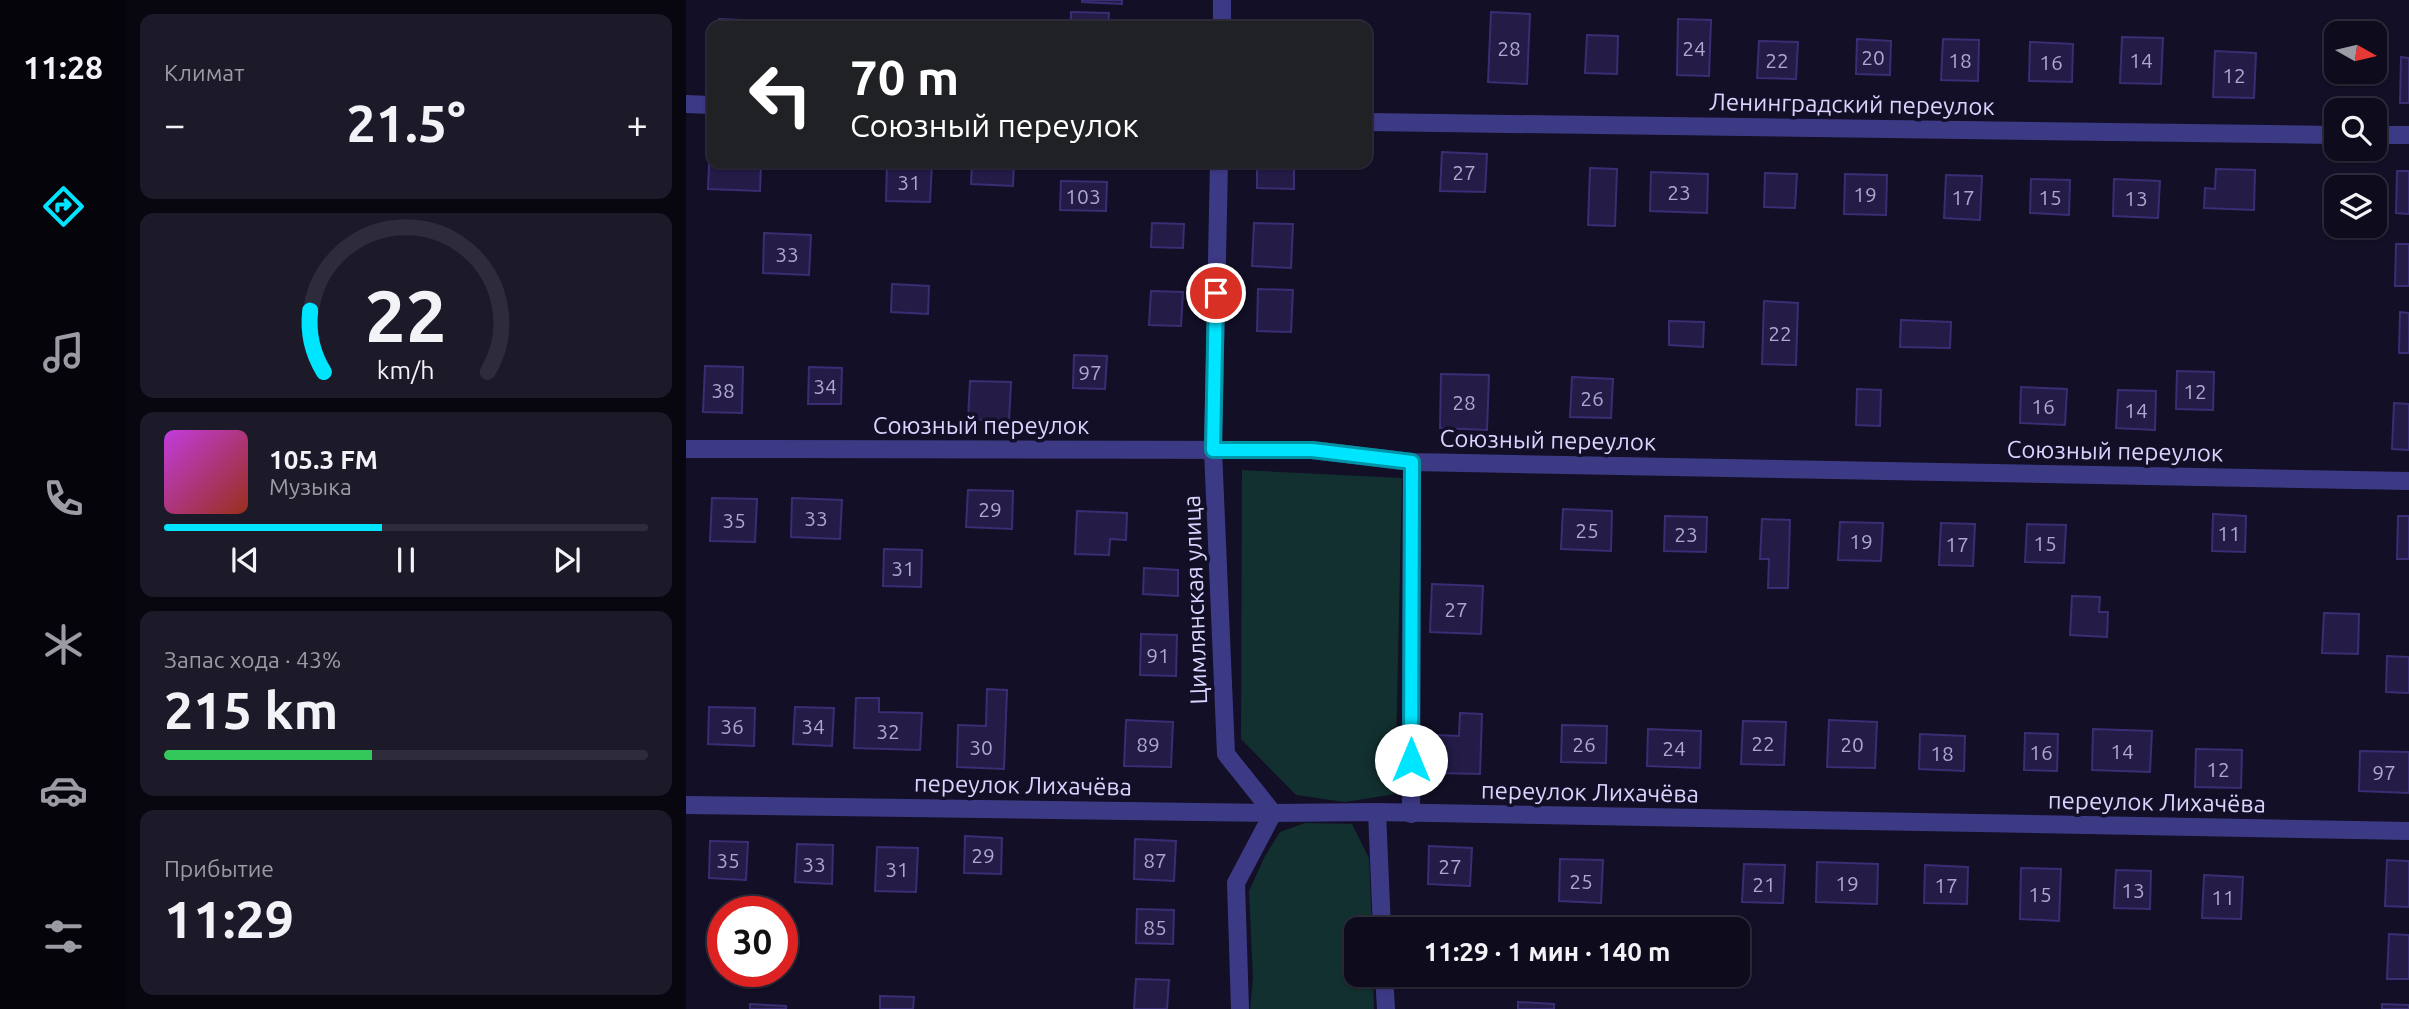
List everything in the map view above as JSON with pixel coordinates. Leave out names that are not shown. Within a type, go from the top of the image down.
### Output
[{"type":"street","points":[[1222,0],[1222,21]]},
{"type":"street","points":[[686,104],[707,105]]},
{"type":"street","name":"Ленинградский переулок","points":[[1372,122],[2324,135]]},
{"type":"street","points":[[2387,135],[2409,135]]},
{"type":"street","name":"Цимлянская улица","points":[[1219,168],[1213,450],[1226,754],[1273,814]]},
{"type":"street","name":"Союзный переулок","points":[[686,449],[1312,450],[1412,462],[2409,481]]},
{"type":"street","points":[[1410,814],[1412,462]]},
{"type":"street","name":"переулок Лихачёва","points":[[686,805],[1273,814],[1377,812],[2409,831]]},
{"type":"street","points":[[1377,812],[1381,917]]},
{"type":"street","points":[[1240,1009],[1236,883],[1273,814]]},
{"type":"street","points":[[1384,987],[1385,1009]]},
{"type":"green space","points":[[1242,470],[1402,478],[1395,794],[1345,802],[1296,795],[1241,739]]},
{"type":"green space","points":[[1305,823],[1352,824],[1369,858],[1371,917],[1344,917],[1344,987],[1373,987],[1374,1009],[1250,1009],[1253,979],[1249,891],[1265,856],[1280,832]]},
{"type":"building","points":[[1122,0],[1122,4],[1082,2]]},
{"type":"building","points":[[1071,12],[1109,13],[1108,21],[1071,21]]},
{"type":"building","points":[[1491,12],[1530,14],[1527,84],[1488,82]]},
{"type":"building","points":[[719,19],[765,21],[719,21]]},
{"type":"building","points":[[1678,19],[1711,20],[1709,76],[1677,75]]},
{"type":"building","points":[[1587,35],[1618,36],[1617,74],[1585,73]]},
{"type":"building","points":[[2122,37],[2163,38],[2161,84],[2120,83]]},
{"type":"building","points":[[1857,39],[1891,41],[1890,75],[1856,74]]},
{"type":"building","points":[[1943,39],[1979,40],[1978,81],[1941,80]]},
{"type":"building","points":[[1759,41],[1798,42],[1796,79],[1757,78]]},
{"type":"building","points":[[2030,42],[2073,44],[2072,82],[2029,81]]},
{"type":"building","points":[[2215,51],[2256,53],[2254,98],[2213,97]]},
{"type":"building","points":[[2401,57],[2409,58],[2409,103],[2400,103]]},
{"type":"building","points":[[1442,152],[1487,154],[1485,192],[1440,191]]},
{"type":"building","points":[[709,168],[761,168],[760,191],[708,189]]},
{"type":"building","points":[[887,168],[932,168],[930,202],[886,201]]},
{"type":"building","points":[[972,168],[1014,168],[1013,186],[971,184]]},
{"type":"building","points":[[1257,168],[1294,168],[1294,189],[1257,188]]},
{"type":"building","points":[[1590,168],[1617,169],[1615,226],[1588,225]]},
{"type":"building","points":[[2216,169],[2255,170],[2254,210],[2204,208],[2205,188],[2215,189]]},
{"type":"building","points":[[2397,171],[2409,171],[2409,214],[2396,213]]},
{"type":"building","points":[[1651,172],[1708,174],[1707,213],[1650,211]]},
{"type":"building","points":[[1765,173],[1797,174],[1795,208],[1764,207]]},
{"type":"building","points":[[1845,174],[1887,175],[1886,215],[1844,214]]},
{"type":"building","points":[[1946,175],[1982,176],[1980,220],[1944,218]]},
{"type":"building","points":[[2031,179],[2070,180],[2069,215],[2030,213]]},
{"type":"building","points":[[2114,179],[2160,181],[2158,218],[2113,216]]},
{"type":"building","points":[[1061,181],[1107,182],[1106,211],[1060,210]]},
{"type":"building","points":[[1152,223],[1184,224],[1183,248],[1151,247]]},
{"type":"building","points":[[1254,223],[1293,224],[1291,268],[1252,266]]},
{"type":"building","points":[[764,233],[811,235],[809,275],[763,273]]},
{"type":"building","points":[[2396,244],[2409,244],[2409,286],[2395,286]]},
{"type":"building","points":[[892,284],[929,286],[928,314],[891,312]]},
{"type":"building","points":[[1258,289],[1293,290],[1291,332],[1257,331]]},
{"type":"building","points":[[1151,291],[1183,292],[1181,326],[1149,325]]},
{"type":"building","points":[[1764,301],[1798,303],[1796,365],[1762,364]]},
{"type":"building","points":[[2400,312],[2409,313],[2409,353],[2399,353]]},
{"type":"building","points":[[1901,320],[1951,322],[1950,348],[1900,347]]},
{"type":"building","points":[[1669,321],[1704,322],[1703,347],[1669,345]]},
{"type":"building","points":[[1074,355],[1107,356],[1105,389],[1073,388]]},
{"type":"building","points":[[705,366],[743,367],[742,413],[703,412]]},
{"type":"building","points":[[809,367],[842,368],[841,404],[808,404]]},
{"type":"building","points":[[2177,371],[2214,372],[2213,410],[2176,409]]},
{"type":"building","points":[[1441,374],[1489,375],[1487,430],[1440,428]]},
{"type":"building","points":[[1572,377],[1613,379],[1611,418],[1570,417]]},
{"type":"building","points":[[970,381],[1011,382],[1009,421],[968,419]]},
{"type":"building","points":[[2021,387],[2067,389],[2065,425],[2020,423]]},
{"type":"building","points":[[1857,389],[1881,390],[1880,426],[1856,425]]},
{"type":"building","points":[[2118,390],[2156,391],[2155,430],[2116,428]]},
{"type":"building","points":[[2394,403],[2409,404],[2409,450],[2392,449]]},
{"type":"building","points":[[968,490],[1013,491],[1012,529],[966,527]]},
{"type":"building","points":[[712,498],[757,499],[755,542],[710,541]]},
{"type":"building","points":[[792,498],[842,500],[840,539],[791,537]]},
{"type":"building","points":[[1563,509],[1612,511],[1611,551],[1561,549]]},
{"type":"building","points":[[1077,511],[1127,513],[1126,540],[1110,539],[1109,555],[1075,554]]},
{"type":"building","points":[[2213,514],[2246,516],[2245,552],[2212,551]]},
{"type":"building","points":[[1665,516],[1707,517],[1706,552],[1664,551]]},
{"type":"building","points":[[2398,516],[2409,516],[2409,559],[2397,559]]},
{"type":"building","points":[[1762,519],[1790,520],[1788,588],[1768,588],[1769,559],[1760,559]]},
{"type":"building","points":[[1840,522],[1883,523],[1881,561],[1838,560]]},
{"type":"building","points":[[1941,523],[1975,524],[1973,566],[1939,565]]},
{"type":"building","points":[[2027,524],[2066,525],[2064,563],[2025,562]]},
{"type":"building","points":[[884,549],[922,550],[921,587],[883,586]]},
{"type":"building","points":[[1144,568],[1178,570],[1178,596],[1143,594]]},
{"type":"building","points":[[1432,584],[1483,586],[1481,634],[1430,632]]},
{"type":"building","points":[[2072,596],[2100,597],[2099,612],[2108,612],[2107,637],[2070,635]]},
{"type":"building","points":[[2324,613],[2359,614],[2358,654],[2322,653]]},
{"type":"building","points":[[1141,634],[1177,635],[1176,676],[1140,675]]},
{"type":"building","points":[[2387,656],[2409,657],[2409,693],[2386,692]]},
{"type":"building","points":[[987,689],[1007,690],[1004,769],[957,767],[958,725],[986,726]]},
{"type":"building","points":[[856,698],[879,698],[879,712],[922,713],[920,750],[854,748]]},
{"type":"building","points":[[709,707],[755,708],[754,746],[708,744]]},
{"type":"building","points":[[795,707],[834,708],[832,746],[793,744]]},
{"type":"building","points":[[1460,713],[1482,714],[1480,774],[1437,773],[1438,735],[1459,736]]},
{"type":"building","points":[[1126,720],[1173,722],[1171,767],[1124,766]]},
{"type":"building","points":[[1829,720],[1877,722],[1875,768],[1827,767]]},
{"type":"building","points":[[1743,721],[1786,722],[1784,765],[1741,764]]},
{"type":"building","points":[[1562,725],[1607,726],[1606,763],[1561,762]]},
{"type":"building","points":[[1648,729],[1701,731],[1700,768],[1647,766]]},
{"type":"building","points":[[2093,729],[2152,731],[2150,772],[2092,770]]},
{"type":"building","points":[[2025,733],[2058,734],[2057,771],[2024,770]]},
{"type":"building","points":[[1920,734],[1965,736],[1964,771],[1919,769]]},
{"type":"building","points":[[2196,749],[2242,750],[2241,788],[2195,787]]},
{"type":"building","points":[[2360,751],[2409,752],[2409,793],[2359,791]]},
{"type":"building","points":[[965,836],[1002,838],[1001,874],[964,873]]},
{"type":"building","points":[[1135,839],[1176,841],[1174,881],[1134,879]]},
{"type":"building","points":[[710,841],[748,842],[746,880],[709,878]]},
{"type":"building","points":[[797,844],[833,845],[832,884],[795,882]]},
{"type":"building","points":[[1429,846],[1472,848],[1470,886],[1428,884]]},
{"type":"building","points":[[877,847],[918,848],[916,892],[875,891]]},
{"type":"building","points":[[1560,859],[1603,860],[1601,903],[1559,901]]},
{"type":"building","points":[[2387,860],[2409,861],[2409,907],[2385,906]]},
{"type":"building","points":[[1817,862],[1878,864],[1877,904],[1816,902]]},
{"type":"building","points":[[1744,864],[1785,865],[1783,903],[1742,902]]},
{"type":"building","points":[[1925,865],[1968,867],[1967,904],[1924,903]]},
{"type":"building","points":[[2021,868],[2061,869],[2059,921],[2020,919]]},
{"type":"building","points":[[2116,870],[2151,871],[2150,909],[2114,908]]},
{"type":"building","points":[[2204,875],[2243,877],[2241,919],[2202,918]]},
{"type":"building","points":[[1137,909],[1174,910],[1173,944],[1136,943]]},
{"type":"building","points":[[2389,934],[2409,935],[2409,979],[2387,979]]},
{"type":"building","points":[[1136,979],[1169,980],[1167,1009],[1134,1009]]},
{"type":"building","points":[[880,996],[914,997],[913,1009],[880,1009]]},
{"type":"building","points":[[1518,1002],[1554,1004],[1554,1009],[1518,1009]]},
{"type":"building","points":[[750,1004],[786,1006],[786,1009],[750,1009]]},
{"type":"building","points":[[2382,1004],[2409,1005],[2409,1009],[2382,1009]]},
{"type":"route","points":[[1216,293],[1213,450],[1312,450],[1412,462],[1411,760]]}]
